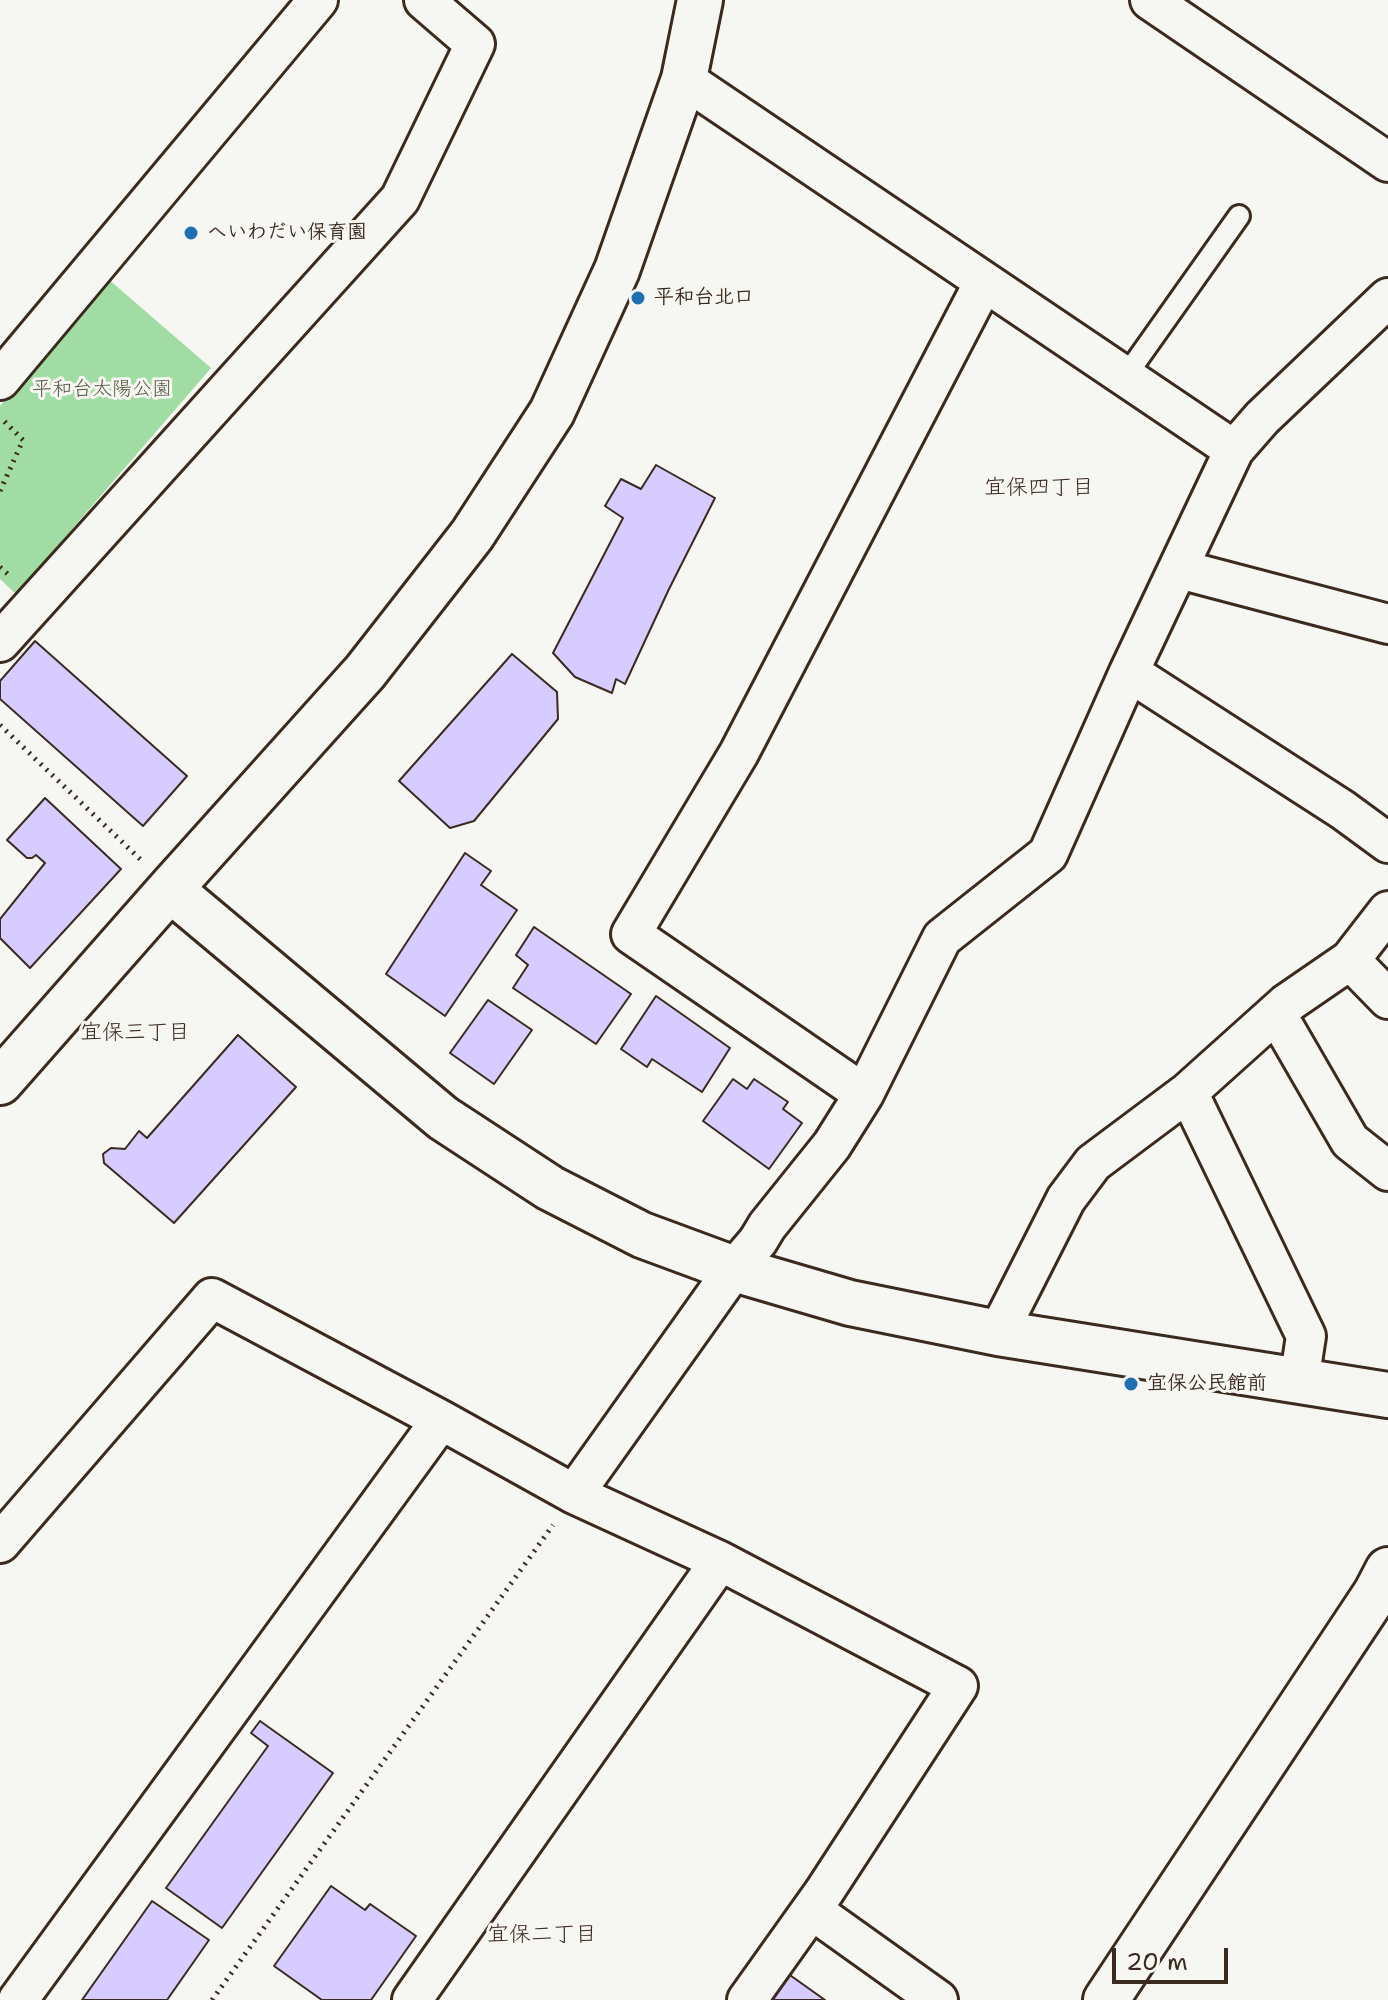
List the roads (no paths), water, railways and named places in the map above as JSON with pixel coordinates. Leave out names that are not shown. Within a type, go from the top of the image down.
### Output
[{"type":"street","points":[[0,380],[318,0]]},
{"type":"street","points":[[0,642],[400,199],[475,44],[424,0]]},
{"type":"street","points":[[0,1082],[365,672],[472,535],[552,412],[617,270],[684,79],[700,0]]},
{"type":"street","points":[[1150,0],[1388,162]]},
{"type":"street","points":[[684,79],[1234,450]]},
{"type":"street","points":[[864,1094],[631,934],[739,753],[984,282]]},
{"type":"street","points":[[574,1494],[734,1269],[832,1145],[864,1094],[942,938],[1048,854],[1129,672],[1234,450],[1262,418],[1388,298]]},
{"type":"street","points":[[1179,569],[1388,624]]},
{"type":"street","points":[[1129,672],[1343,810],[1388,843]]},
{"type":"street","points":[[170,889],[443,1118],[550,1188],[642,1235],[734,1269],[850,1303],[998,1333],[1388,1395]]},
{"type":"street","points":[[998,1333],[1066,1199],[1093,1163],[1188,1092],[1276,1013],[1350,960],[1388,911]]},
{"type":"street","points":[[1350,960],[1388,999]]},
{"type":"street","points":[[1276,1013],[1350,1141],[1388,1171]]},
{"type":"street","points":[[1188,1092],[1306,1336],[1299,1382]]},
{"type":"street","points":[[0,1543],[212,1298],[574,1494],[720,1561],[958,1686],[812,1910],[747,2000]]},
{"type":"street","points":[[18,2000],[441,1420]]},
{"type":"street","points":[[412,2000],[720,1561]]},
{"type":"street","points":[[1106,2000],[1388,1570]]},
{"type":"street","points":[[812,1910],[938,2000]]},
{"type":"lane","points":[[1125,377],[1239,216]]},
{"type":"place","name":"へいわだい保育園","points":[[191,233]]},
{"type":"place","name":"平和台北口","points":[[638,298]]},
{"type":"place","name":"宜保公民館前","points":[[1131,1384]]},
{"type":"district","name":"宜保四丁目","points":[[1039,488]]},
{"type":"district","name":"宜保三丁目","points":[[135,1033]]},
{"type":"district","name":"宜保二丁目","points":[[542,1935]]},
{"type":"park label","name":"平和台太陽公園","points":[[102,390]]}]
